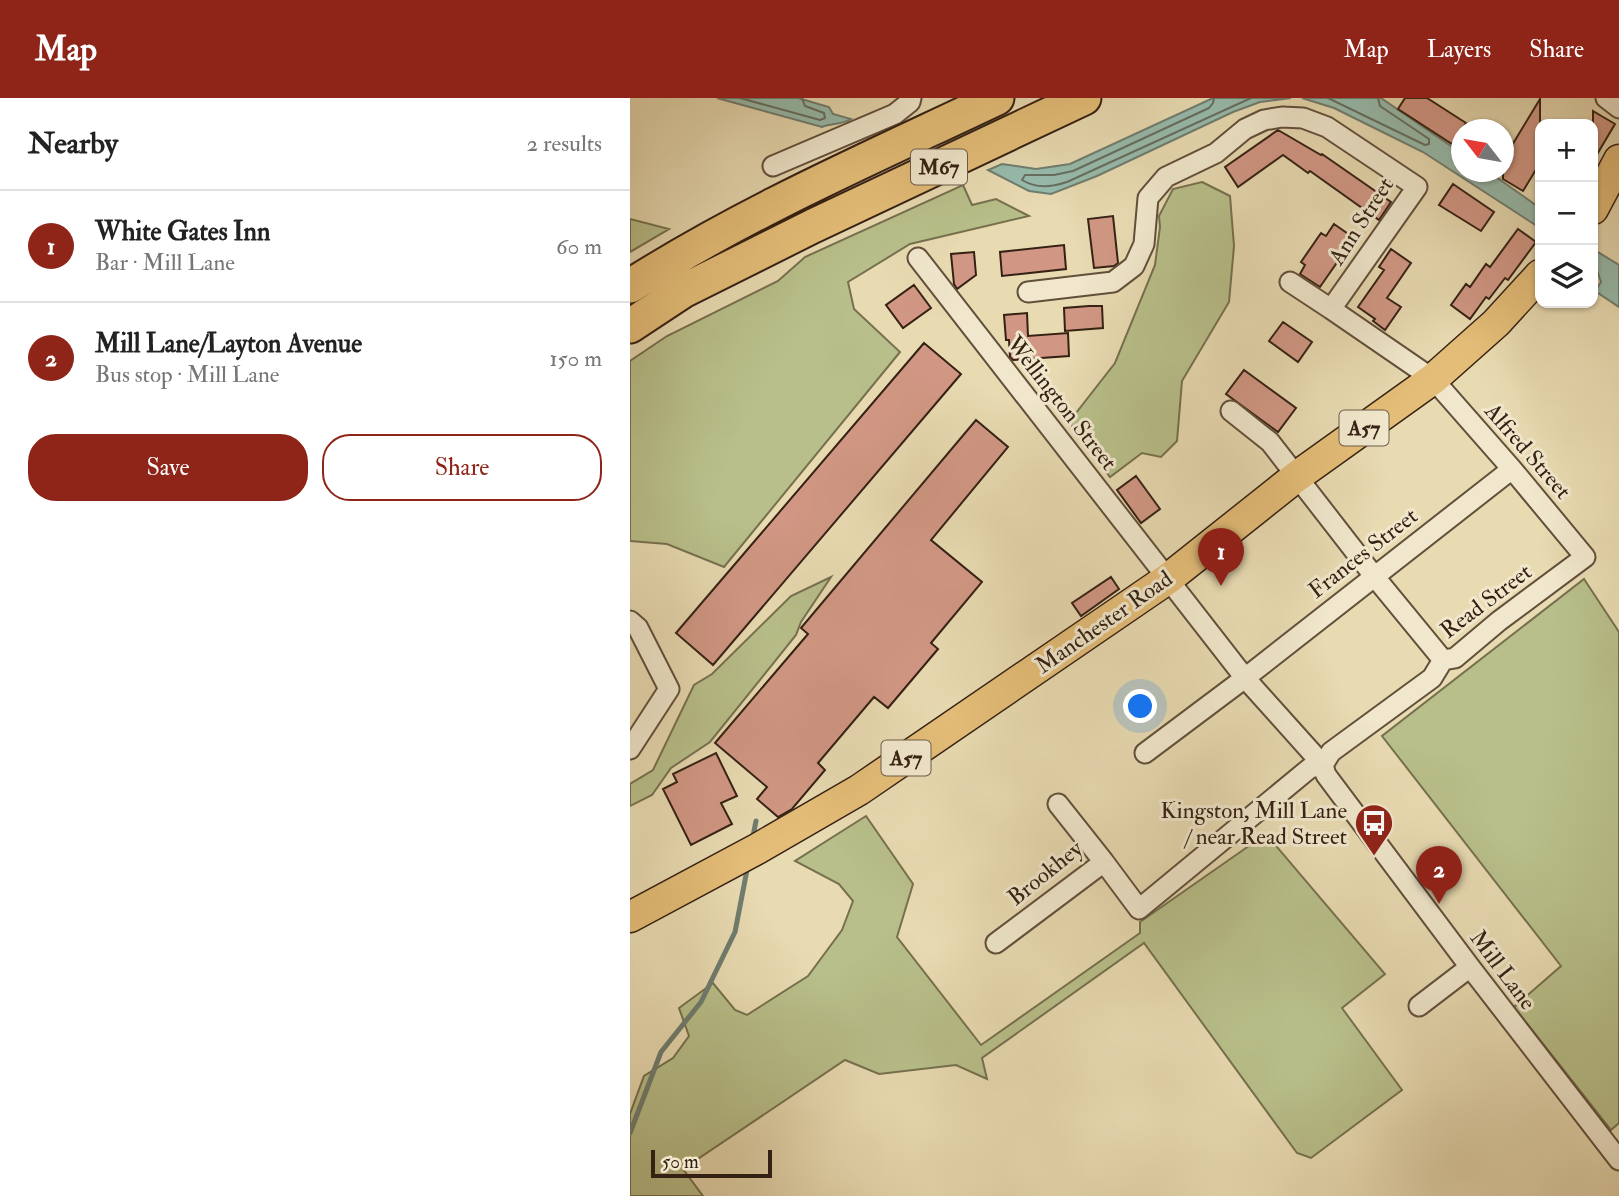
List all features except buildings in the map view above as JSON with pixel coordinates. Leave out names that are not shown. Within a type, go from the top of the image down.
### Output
[{"type":"highway","name":"M67","points":[[630,286],[670,260],[778,202],[997,98]]},
{"type":"highway","name":"M67","points":[[630,326],[694,285],[1084,98]]},
{"type":"main road","points":[[1598,200],[1619,160]]},
{"type":"main road","name":"Manchester Road","points":[[630,917],[757,849],[859,790],[1169,578],[1296,477],[1433,379],[1496,323],[1535,280]]},
{"type":"street","points":[[773,166],[895,114],[910,102],[911,98]]},
{"type":"street","points":[[1606,98],[1619,108]]},
{"type":"street","name":"Ann Street","points":[[1028,292],[1112,282],[1134,265],[1143,244],[1148,198],[1166,177],[1216,153],[1245,129],[1264,120],[1303,118],[1326,127],[1416,187],[1331,309]]},
{"type":"street","name":"Wellington Street","points":[[918,258],[1169,578]]},
{"type":"street","points":[[1290,282],[1433,379]]},
{"type":"street","name":"Alfred Street","points":[[1433,379],[1512,468],[1585,557]]},
{"type":"street","points":[[1231,411],[1270,442],[1443,660]]},
{"type":"street","name":"Frances Street","points":[[1145,753],[1512,468]]},
{"type":"street","name":"Read Street","points":[[1104,862],[1139,909],[1310,768],[1323,765],[1331,752],[1432,678],[1443,660],[1455,658],[1499,621],[1585,557]]},
{"type":"street","name":"Mill Lane","points":[[1169,578],[1245,678],[1323,765],[1326,775],[1619,1160]]},
{"type":"street","points":[[630,621],[638,628],[669,689],[630,749]]},
{"type":"street","name":"Brookhey","points":[[996,943],[1104,862],[1058,804]]},
{"type":"street","points":[[1419,1006],[1470,967]]},
{"type":"green space","points":[[1202,182],[1230,196],[1234,246],[1229,302],[1182,381],[1177,441],[1161,457],[1142,453],[1110,477],[1069,422],[1115,363],[1155,265],[1159,216],[1173,189]]},
{"type":"green space","points":[[963,185],[972,205],[996,199],[1029,216],[910,244],[848,282],[854,309],[900,352],[724,567],[667,544],[630,541],[630,361],[667,336],[778,281],[805,257]]},
{"type":"green space","points":[[630,219],[669,229],[630,252]]},
{"type":"green space","points":[[831,577],[801,622],[796,635],[710,742],[671,768],[652,795],[630,806],[630,784],[653,770],[694,685],[712,674],[791,596]]},
{"type":"green space","points":[[1584,579],[1619,632],[1619,1123],[1611,1130],[1514,1007],[1561,966],[1382,736]]},
{"type":"green space","points":[[866,816],[913,884],[897,937],[981,1045],[1140,933],[1140,922],[1266,834],[1385,974],[1342,1008],[1402,1090],[1311,1158],[1297,1153],[1144,943],[982,1058],[987,1079],[956,1065],[879,1074],[845,1060],[683,1169],[703,1196],[630,1196],[630,1114],[644,1076],[673,1058],[689,1036],[679,1008],[713,983],[735,1010],[747,1015],[808,976],[842,930],[853,901],[839,884],[795,861]]},
{"type":"water","points":[[717,98],[798,98],[829,107],[833,114],[851,119],[822,127]]},
{"type":"water","points":[[1213,98],[1291,98],[1260,102],[1233,112],[1097,176],[1051,194],[1029,191],[988,170],[1002,164],[1036,169],[1070,164]]},
{"type":"water","points":[[1302,98],[1381,98],[1451,146],[1451,170],[1423,152],[1334,108]]},
{"type":"water","points":[[1469,182],[1503,182],[1535,204],[1535,225]]},
{"type":"water","points":[[1598,252],[1619,265],[1619,307],[1598,293],[1601,282],[1598,273]]},
{"type":"waterway","points":[[753,836],[756,821]]},
{"type":"waterway","points":[[630,1133],[661,1052],[701,1002],[735,932],[747,870]]},
{"type":"place","name":"White Gates Inn","points":[[1221,586]]},
{"type":"place","name":"Kingston, Mill Lane / near Read Street","points":[[1374,857]]},
{"type":"place","name":"Mill Lane/Layton Avenue","points":[[1439,904]]}]
